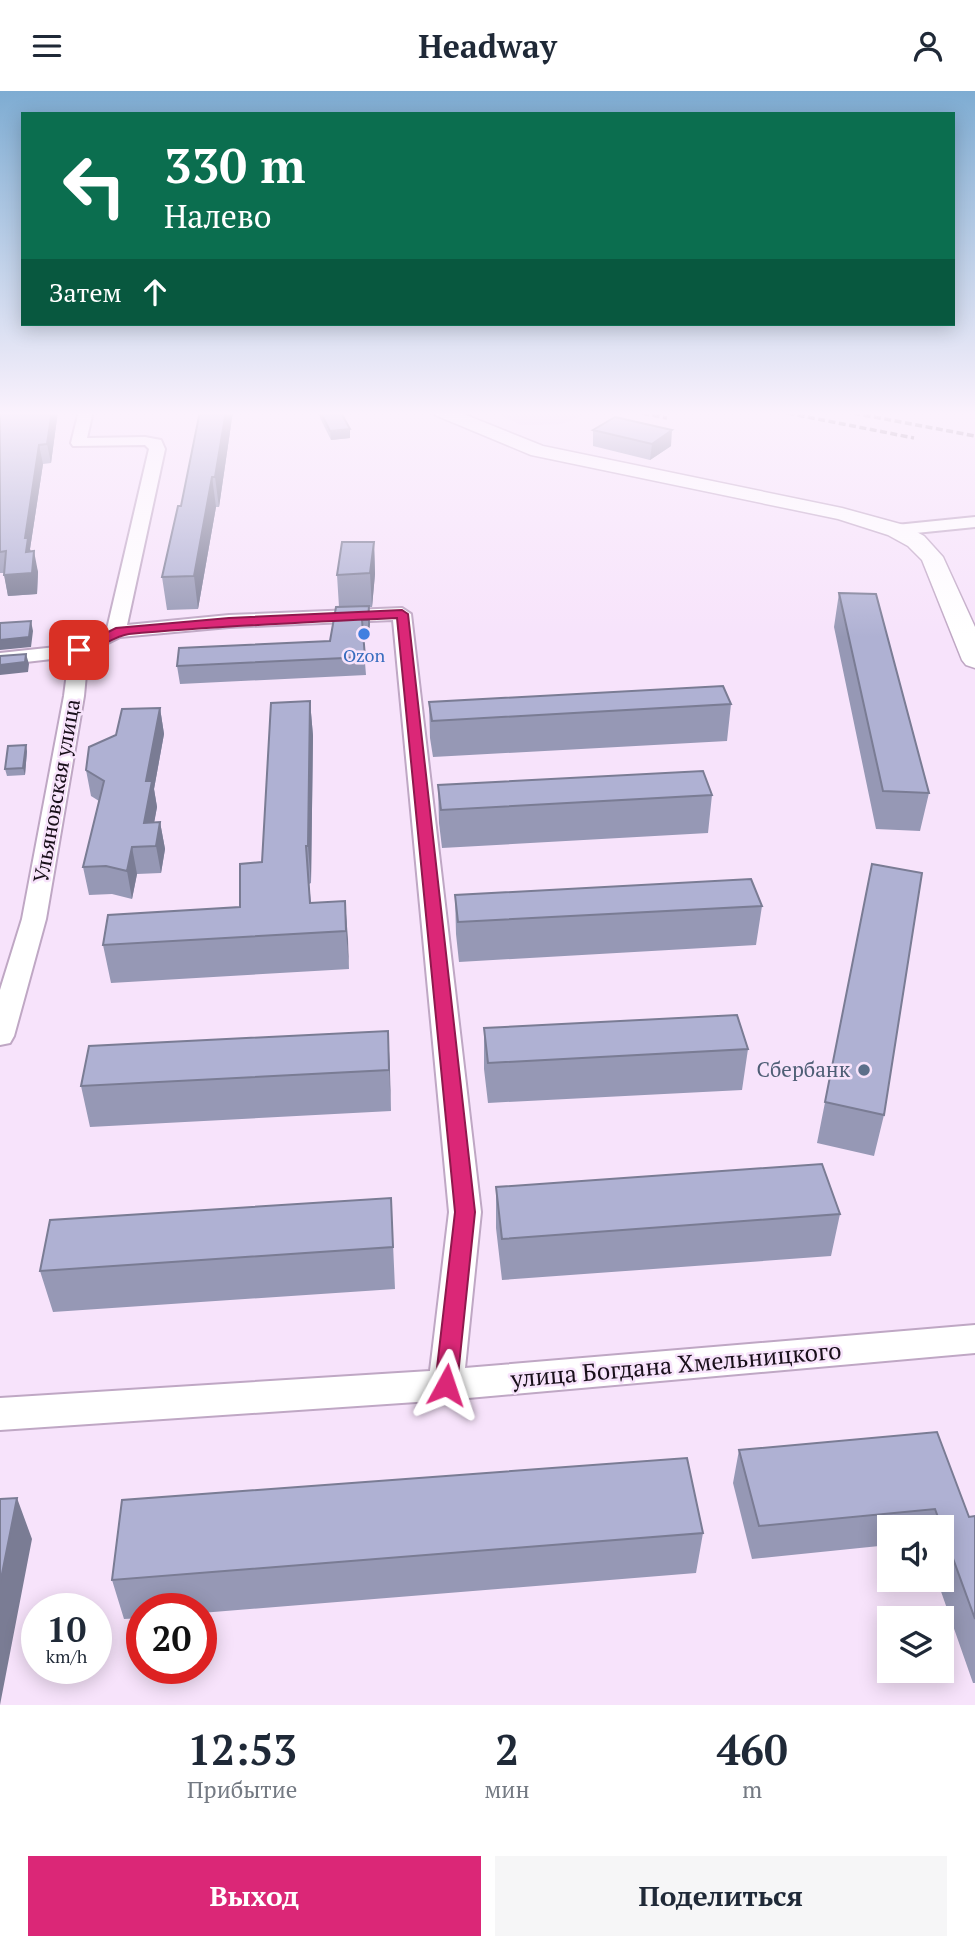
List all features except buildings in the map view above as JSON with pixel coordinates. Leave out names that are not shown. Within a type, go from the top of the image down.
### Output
[{"type":"main road","points":[[708,486],[842,514],[896,530],[916,541],[932,557],[975,660]]},
{"type":"street","points":[[116,632],[149,486]]},
{"type":"street","points":[[896,530],[975,522]]},
{"type":"street","points":[[0,659],[79,650],[116,632],[229,621],[402,614],[465,1212],[446,1385]]},
{"type":"street","name":"Ульяновская улица","points":[[0,1036],[34,919],[74,697],[79,650]]},
{"type":"street","name":"улица Богдана Хмельницкого","points":[[0,1414],[446,1385],[975,1339]]},
{"type":"place","name":"Ozon","points":[[364,634]]},
{"type":"place","name":"Сбербанк","points":[[864,1070]]},
{"type":"route","points":[[79,650],[116,632],[229,621],[402,614],[465,1212],[446,1385]]}]
